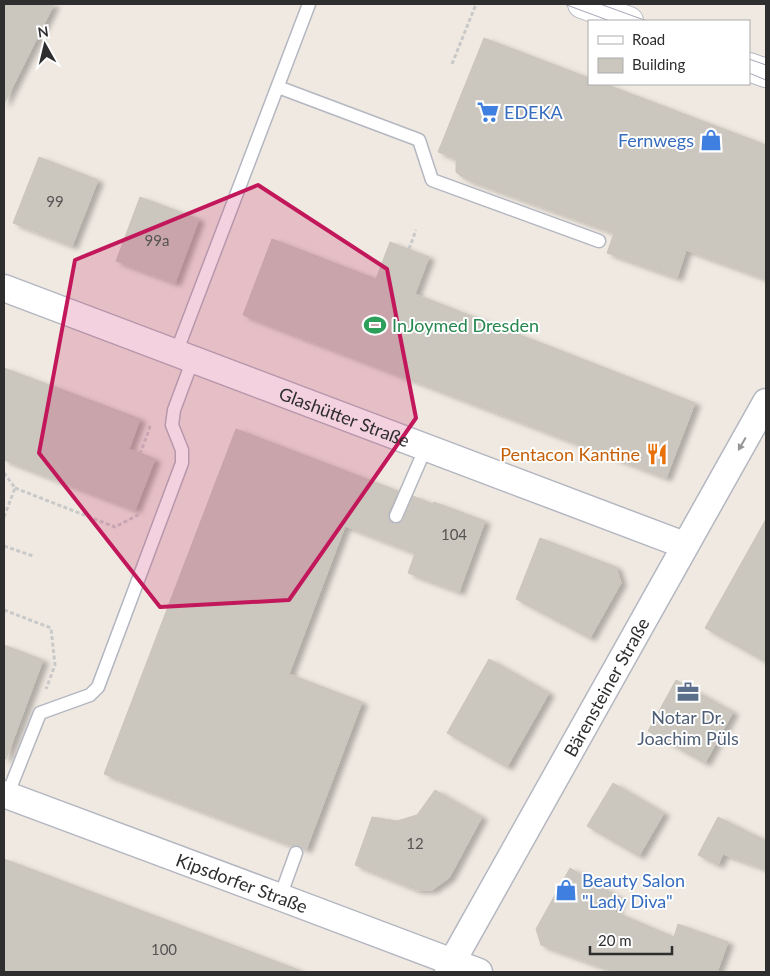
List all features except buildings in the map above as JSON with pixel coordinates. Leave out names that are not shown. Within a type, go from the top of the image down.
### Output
[{"type":"main road","points":[[582,4],[625,20]]},
{"type":"main road","points":[[750,66],[766,73]]},
{"type":"street","name":"Glashütter Straße","points":[[4,288],[684,545]]},
{"type":"street","name":"Bärensteiner Straße","points":[[450,967],[684,545],[766,402]]},
{"type":"street","name":"Kipsdorfer Straße","points":[[6,795],[280,897],[450,967],[479,972]]},
{"type":"lane","points":[[6,795],[40,713],[90,695],[98,687],[182,463],[182,450],[172,425],[185,356],[278,87],[309,4]]},
{"type":"lane","points":[[278,87],[419,140],[432,180],[599,242]]},
{"type":"lane","points":[[396,516],[426,447]]},
{"type":"lane","points":[[280,897],[296,853]]},
{"type":"path","points":[[452,64],[476,4]]},
{"type":"path","points":[[409,249],[416,230]]},
{"type":"path","points":[[140,454],[150,424]]},
{"type":"path","points":[[4,473],[15,488],[115,527],[141,514]]},
{"type":"path","points":[[4,517],[15,488]]},
{"type":"path","points":[[4,546],[33,556]]},
{"type":"path","points":[[4,610],[51,628],[55,665],[43,698],[40,713]]},
{"type":"highlighted area","points":[[258,185],[387,269],[416,418],[289,600],[160,607],[39,453],[75,260]]},
{"type":"tram line","points":[[564,4],[607,20]]},
{"type":"tram line","points":[[600,4],[644,20]]},
{"type":"tram line","points":[[750,59],[766,65]]},
{"type":"tram line","points":[[750,73],[766,80]]},
{"type":"place","name":"EDEKA","points":[[488,112]]},
{"type":"place","name":"Fernwegs","points":[[711,140]]},
{"type":"place","name":"InJoymed Dresden","points":[[375,325]]},
{"type":"place","name":"Pentacon Kantine","points":[[657,454]]},
{"type":"place","name":"Notar Dr. Joachim Püls","points":[[688,692]]},
{"type":"place","name":"Beauty Salon \"Lady Diva\"","points":[[566,890]]}]
